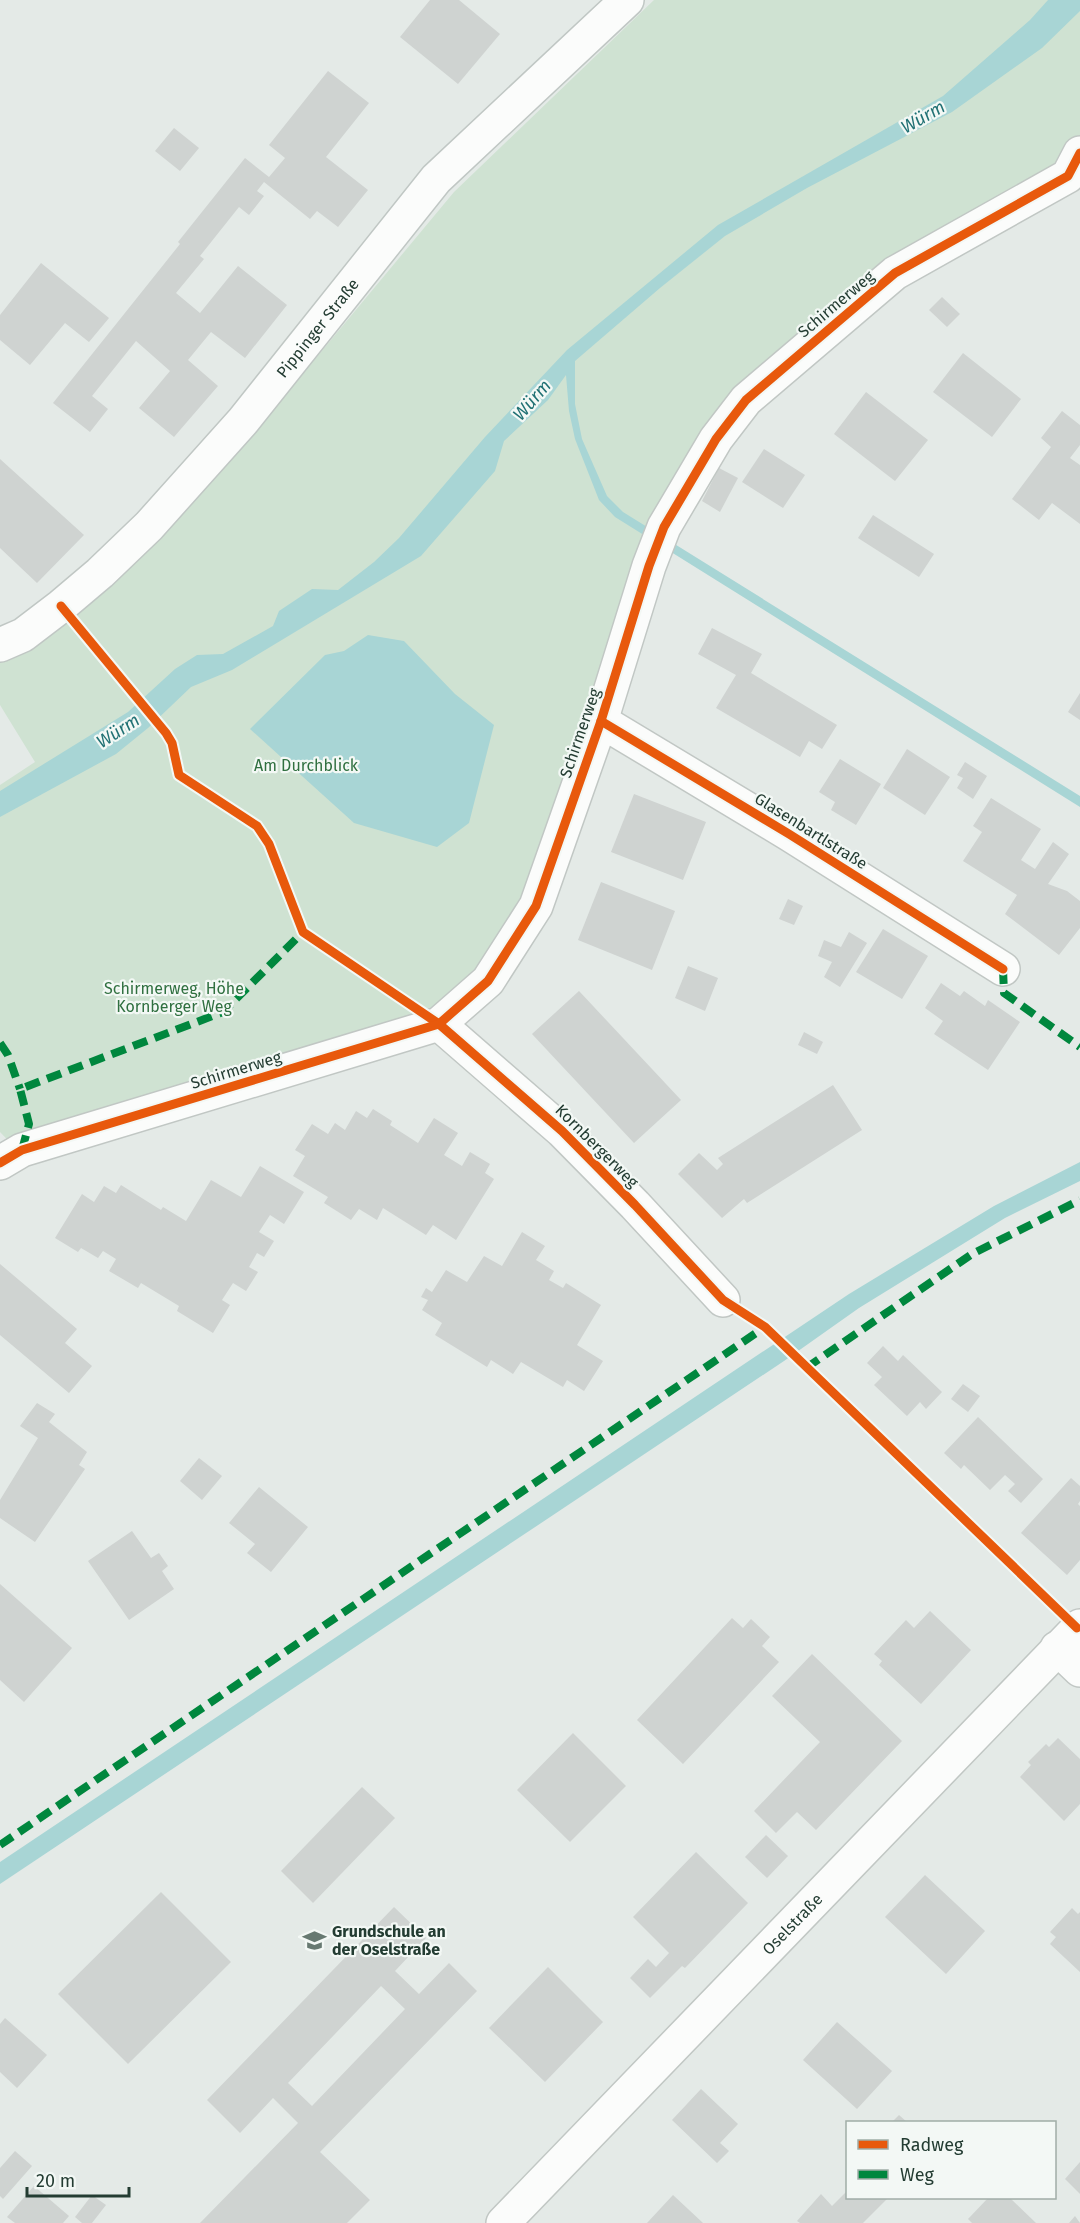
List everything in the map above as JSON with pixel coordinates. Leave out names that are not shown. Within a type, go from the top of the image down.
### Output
[{"type":"street","name":"Pippinger Straße","points":[[0,645],[23,634],[62,606],[148,526],[243,421],[436,180],[627,0]]},
{"type":"street","name":"Schirmerweg","points":[[0,1163],[22,1150],[440,1024],[488,981],[536,906],[601,721],[649,566],[664,527],[716,439],[746,400],[895,273],[1076,172]]},
{"type":"street","name":"Glasenbartlstraße","points":[[601,721],[789,834],[1003,969]]},
{"type":"street","name":"Kornbergerweg","points":[[440,1024],[562,1131],[635,1205],[723,1300]]},
{"type":"street","name":"Oselstraße","points":[[503,2223],[1069,1659],[1080,1626]]},
{"type":"green space","name":"Am Durchblick","points":[[654,0],[1080,0],[1080,182],[901,284],[746,414],[679,519],[539,916],[438,1029],[25,1158],[0,1132],[0,785],[35,762],[0,705],[0,653],[256,430],[454,192]]},
{"type":"water","name":"Würm","points":[[1048,0],[1080,0],[1080,11],[1042,48],[952,112],[807,188],[725,236],[575,361],[575,404],[582,439],[607,496],[623,512],[1080,796],[1080,807],[615,517],[599,500],[575,439],[569,411],[566,375],[548,400],[504,441],[495,471],[421,556],[232,670],[191,687],[148,728],[116,754],[0,817],[0,791],[128,712],[175,669],[197,655],[223,654],[273,626],[279,611],[312,589],[338,590],[374,562],[399,538],[485,437],[567,350],[718,225],[943,96],[1030,20]]},
{"type":"water","points":[[368,635],[404,641],[455,694],[494,725],[469,823],[437,847],[354,823],[250,729],[325,655],[344,651]]},
{"type":"water","points":[[1080,1162],[1080,1181],[1005,1218],[859,1308],[784,1361],[0,1884],[0,1862],[849,1294],[994,1206]]},
{"type":"building","points":[[430,0],[459,0],[500,34],[458,84],[400,37]]},
{"type":"building","points":[[328,71],[369,103],[326,157],[368,190],[338,227],[317,211],[310,219],[264,182],[257,191],[264,196],[249,215],[239,207],[200,256],[204,259],[176,293],[200,313],[238,266],[287,305],[245,358],[211,332],[188,360],[218,386],[174,437],[139,408],[170,371],[136,341],[92,396],[108,409],[90,432],[53,403],[180,244],[178,242],[245,158],[269,177],[285,158],[269,145]]},
{"type":"building","points":[[174,128],[199,148],[180,171],[155,151]]},
{"type":"building","points":[[41,263],[109,318],[89,342],[65,323],[30,365],[0,340],[0,315]]},
{"type":"building","points":[[942,297],[960,314],[947,327],[929,310]]},
{"type":"building","points":[[963,353],[1021,399],[992,437],[933,392]]},
{"type":"building","points":[[866,392],[928,440],[895,481],[834,434]]},
{"type":"building","points":[[1062,411],[1080,425],[1080,445],[1070,458],[1080,465],[1080,524],[1052,503],[1039,520],[1012,499],[1051,447],[1041,438]]},
{"type":"building","points":[[764,449],[805,475],[783,508],[742,482]]},
{"type":"building","points":[[0,459],[84,535],[37,583],[0,548]]},
{"type":"building","points":[[719,468],[738,478],[720,512],[702,501]]},
{"type":"building","points":[[873,515],[934,554],[919,577],[858,538]]},
{"type":"building","points":[[712,628],[762,654],[751,673],[837,725],[822,749],[809,741],[800,757],[716,708],[736,675],[698,654]]},
{"type":"building","points":[[1080,693],[1080,720],[1068,712]]},
{"type":"building","points":[[907,749],[950,777],[925,815],[883,788]]},
{"type":"building","points":[[840,759],[881,784],[856,825],[831,810],[835,802],[819,792]]},
{"type":"building","points":[[965,762],[987,776],[973,799],[957,788],[963,778],[957,775]]},
{"type":"building","points":[[634,794],[706,822],[683,880],[611,852]]},
{"type":"building","points":[[991,798],[1041,829],[1021,860],[1035,869],[1053,842],[1069,854],[1048,884],[1067,891],[1080,901],[1080,928],[1059,955],[1005,914],[1017,895],[963,861],[982,832],[973,826]]},
{"type":"building","points":[[601,882],[675,911],[652,970],[578,940]]},
{"type":"building","points":[[788,899],[803,906],[794,925],[779,919]]},
{"type":"building","points":[[883,929],[928,956],[902,999],[856,972]]},
{"type":"building","points":[[849,932],[867,943],[840,987],[824,977],[832,962],[818,956],[824,940],[841,947]]},
{"type":"building","points":[[688,966],[718,978],[705,1011],[675,998]]},
{"type":"building","points":[[941,983],[960,996],[964,991],[985,1006],[988,1000],[1020,1022],[988,1070],[934,1034],[943,1021],[925,1008]]},
{"type":"building","points":[[579,991],[681,1100],[634,1143],[532,1034]]},
{"type":"building","points":[[804,1032],[823,1042],[817,1054],[798,1045]]},
{"type":"building","points":[[833,1085],[862,1130],[747,1203],[744,1199],[722,1218],[678,1174],[699,1153],[717,1170],[723,1164],[718,1158]]},
{"type":"building","points":[[373,1109],[392,1121],[390,1125],[418,1143],[434,1118],[458,1133],[444,1155],[462,1166],[470,1152],[490,1164],[485,1173],[494,1179],[456,1240],[433,1225],[426,1235],[383,1208],[377,1220],[359,1209],[351,1220],[324,1203],[328,1197],[293,1176],[305,1156],[295,1150],[312,1124],[328,1134],[335,1123],[345,1130],[356,1111],[367,1118]]},
{"type":"building","points":[[260,1166],[304,1192],[284,1224],[270,1215],[259,1232],[274,1241],[264,1257],[257,1253],[249,1267],[258,1272],[246,1291],[233,1283],[222,1300],[230,1305],[213,1333],[177,1311],[179,1306],[141,1283],[138,1288],[109,1271],[116,1259],[103,1251],[98,1258],[81,1248],[78,1252],[55,1238],[82,1194],[94,1202],[104,1186],[116,1193],[121,1185],[161,1210],[163,1207],[186,1221],[211,1180],[241,1197]]},
{"type":"building","points":[[522,1232],[545,1246],[536,1260],[554,1271],[549,1280],[563,1288],[566,1283],[601,1305],[577,1345],[603,1361],[584,1391],[567,1380],[563,1387],[521,1362],[513,1374],[491,1360],[487,1367],[435,1335],[442,1323],[422,1310],[428,1300],[421,1297],[426,1288],[432,1292],[446,1270],[467,1282],[484,1256],[502,1266]]},
{"type":"building","points":[[0,1264],[77,1329],[65,1343],[92,1366],[69,1393],[0,1335]]},
{"type":"building","points":[[883,1346],[898,1361],[903,1355],[942,1392],[926,1409],[920,1402],[907,1416],[874,1385],[882,1377],[867,1363]]},
{"type":"building","points":[[963,1384],[980,1396],[968,1412],[951,1399]]},
{"type":"building","points":[[37,1403],[55,1414],[49,1422],[87,1452],[79,1465],[85,1469],[35,1542],[0,1518],[0,1500],[38,1438],[20,1426]]},
{"type":"building","points":[[978,1417],[1043,1479],[1021,1503],[1008,1491],[1015,1484],[1005,1475],[990,1490],[964,1465],[961,1469],[944,1453]]},
{"type":"building","points":[[199,1458],[222,1476],[202,1500],[180,1481]]},
{"type":"building","points":[[1071,1478],[1080,1486],[1078,1504],[1080,1506],[1080,1560],[1067,1575],[1021,1533]]},
{"type":"building","points":[[259,1487],[308,1527],[271,1572],[247,1553],[255,1544],[229,1523]]},
{"type":"building","points":[[132,1531],[151,1558],[159,1553],[168,1566],[162,1571],[174,1589],[129,1620],[88,1561]]},
{"type":"building","points":[[0,1584],[72,1648],[24,1702],[0,1680]]},
{"type":"building","points":[[930,1611],[971,1650],[921,1704],[879,1665],[882,1661],[874,1654],[906,1620],[914,1628]]},
{"type":"building","points":[[732,1618],[743,1628],[751,1619],[770,1637],[762,1646],[779,1662],[683,1764],[637,1720]]},
{"type":"building","points":[[812,1654],[902,1741],[816,1830],[797,1812],[776,1833],[754,1811],[820,1742],[772,1696]]},
{"type":"building","points":[[573,1733],[626,1786],[570,1842],[517,1790]]},
{"type":"building","points":[[1058,1738],[1080,1759],[1080,1804],[1064,1821],[1020,1777],[1031,1765],[1028,1762],[1046,1744],[1049,1747]]},
{"type":"building","points":[[362,1787],[395,1818],[313,1903],[281,1871]]},
{"type":"building","points":[[766,1835],[788,1856],[767,1878],[745,1857]]},
{"type":"building","points":[[696,1852],[748,1903],[685,1968],[682,1966],[650,1998],[630,1978],[648,1959],[656,1967],[669,1953],[633,1917]]},
{"type":"building","points":[[925,1875],[985,1931],[946,1974],[885,1917]]},
{"type":"building","points":[[161,1892],[231,1962],[128,2064],[58,1994]]},
{"type":"building","points":[[394,1907],[426,1938],[395,1971],[419,1994],[449,1963],[477,1991],[320,2152],[370,2200],[347,2223],[200,2223],[298,2123],[273,2098],[240,2133],[207,2100]],"holes":[[[381,1986],[405,2009],[312,2106],[288,2083]]]},
{"type":"building","points":[[1072,1908],[1078,1914],[1080,1912],[1080,1972],[1050,1944],[1056,1937],[1050,1932]]},
{"type":"building","points":[[548,1967],[603,2022],[545,2082],[489,2028]]},
{"type":"building","points":[[5,2018],[47,2055],[17,2088],[0,2072],[0,2024]]},
{"type":"building","points":[[837,2022],[892,2071],[857,2109],[803,2060]]},
{"type":"building","points":[[701,2089],[738,2124],[720,2143],[729,2151],[717,2163],[672,2120]]},
{"type":"building","points":[[899,2115],[906,2121],[893,2121]]},
{"type":"building","points":[[15,2151],[32,2166],[3,2199],[0,2196],[0,2168]]},
{"type":"building","points":[[1080,2162],[1080,2194],[1065,2179]]},
{"type":"building","points":[[34,2186],[69,2216],[63,2223],[15,2223],[7,2217]]},
{"type":"building","points":[[846,2192],[846,2199],[887,2199],[863,2223],[800,2223],[797,2221],[821,2194],[832,2206]]},
{"type":"building","points":[[92,2195],[106,2205],[92,2223],[82,2223],[75,2217]]},
{"type":"building","points":[[673,2195],[703,2223],[647,2223]]},
{"type":"building","points":[[987,2199],[1011,2199],[1036,2223],[972,2223],[968,2219]]},
{"type":"building","points":[[1075,2216],[1080,2223],[1069,2223]]},
{"type":"marked path","points":[[22,1150],[29,1124],[20,1089],[223,1012],[303,932]]},
{"type":"marked path","points":[[1003,969],[1004,993],[1080,1047]]},
{"type":"marked path","points":[[0,1043],[8,1055],[20,1089]]},
{"type":"marked path","points":[[806,1368],[972,1254],[1080,1200]]},
{"type":"marked path","points":[[0,1845],[765,1327]]},
{"type":"cycle path","points":[[0,1163],[22,1150],[439,1024],[488,981],[536,906],[601,721],[649,566],[664,527],[716,439],[746,400],[895,273],[1068,176],[1080,153]]},
{"type":"cycle path","points":[[61,606],[166,733],[172,743],[179,775],[257,826],[269,844],[303,932],[439,1024],[562,1131],[635,1205],[723,1300],[765,1327],[1077,1628]]},
{"type":"cycle path","points":[[601,721],[789,834],[1003,969]]},
{"type":"place","name":"Grundschule an der Oselstraße","points":[[314,1940]]},
{"type":"park label","name":"Schirmerweg, Höhe Kornberger Weg","points":[[174,997]]}]
